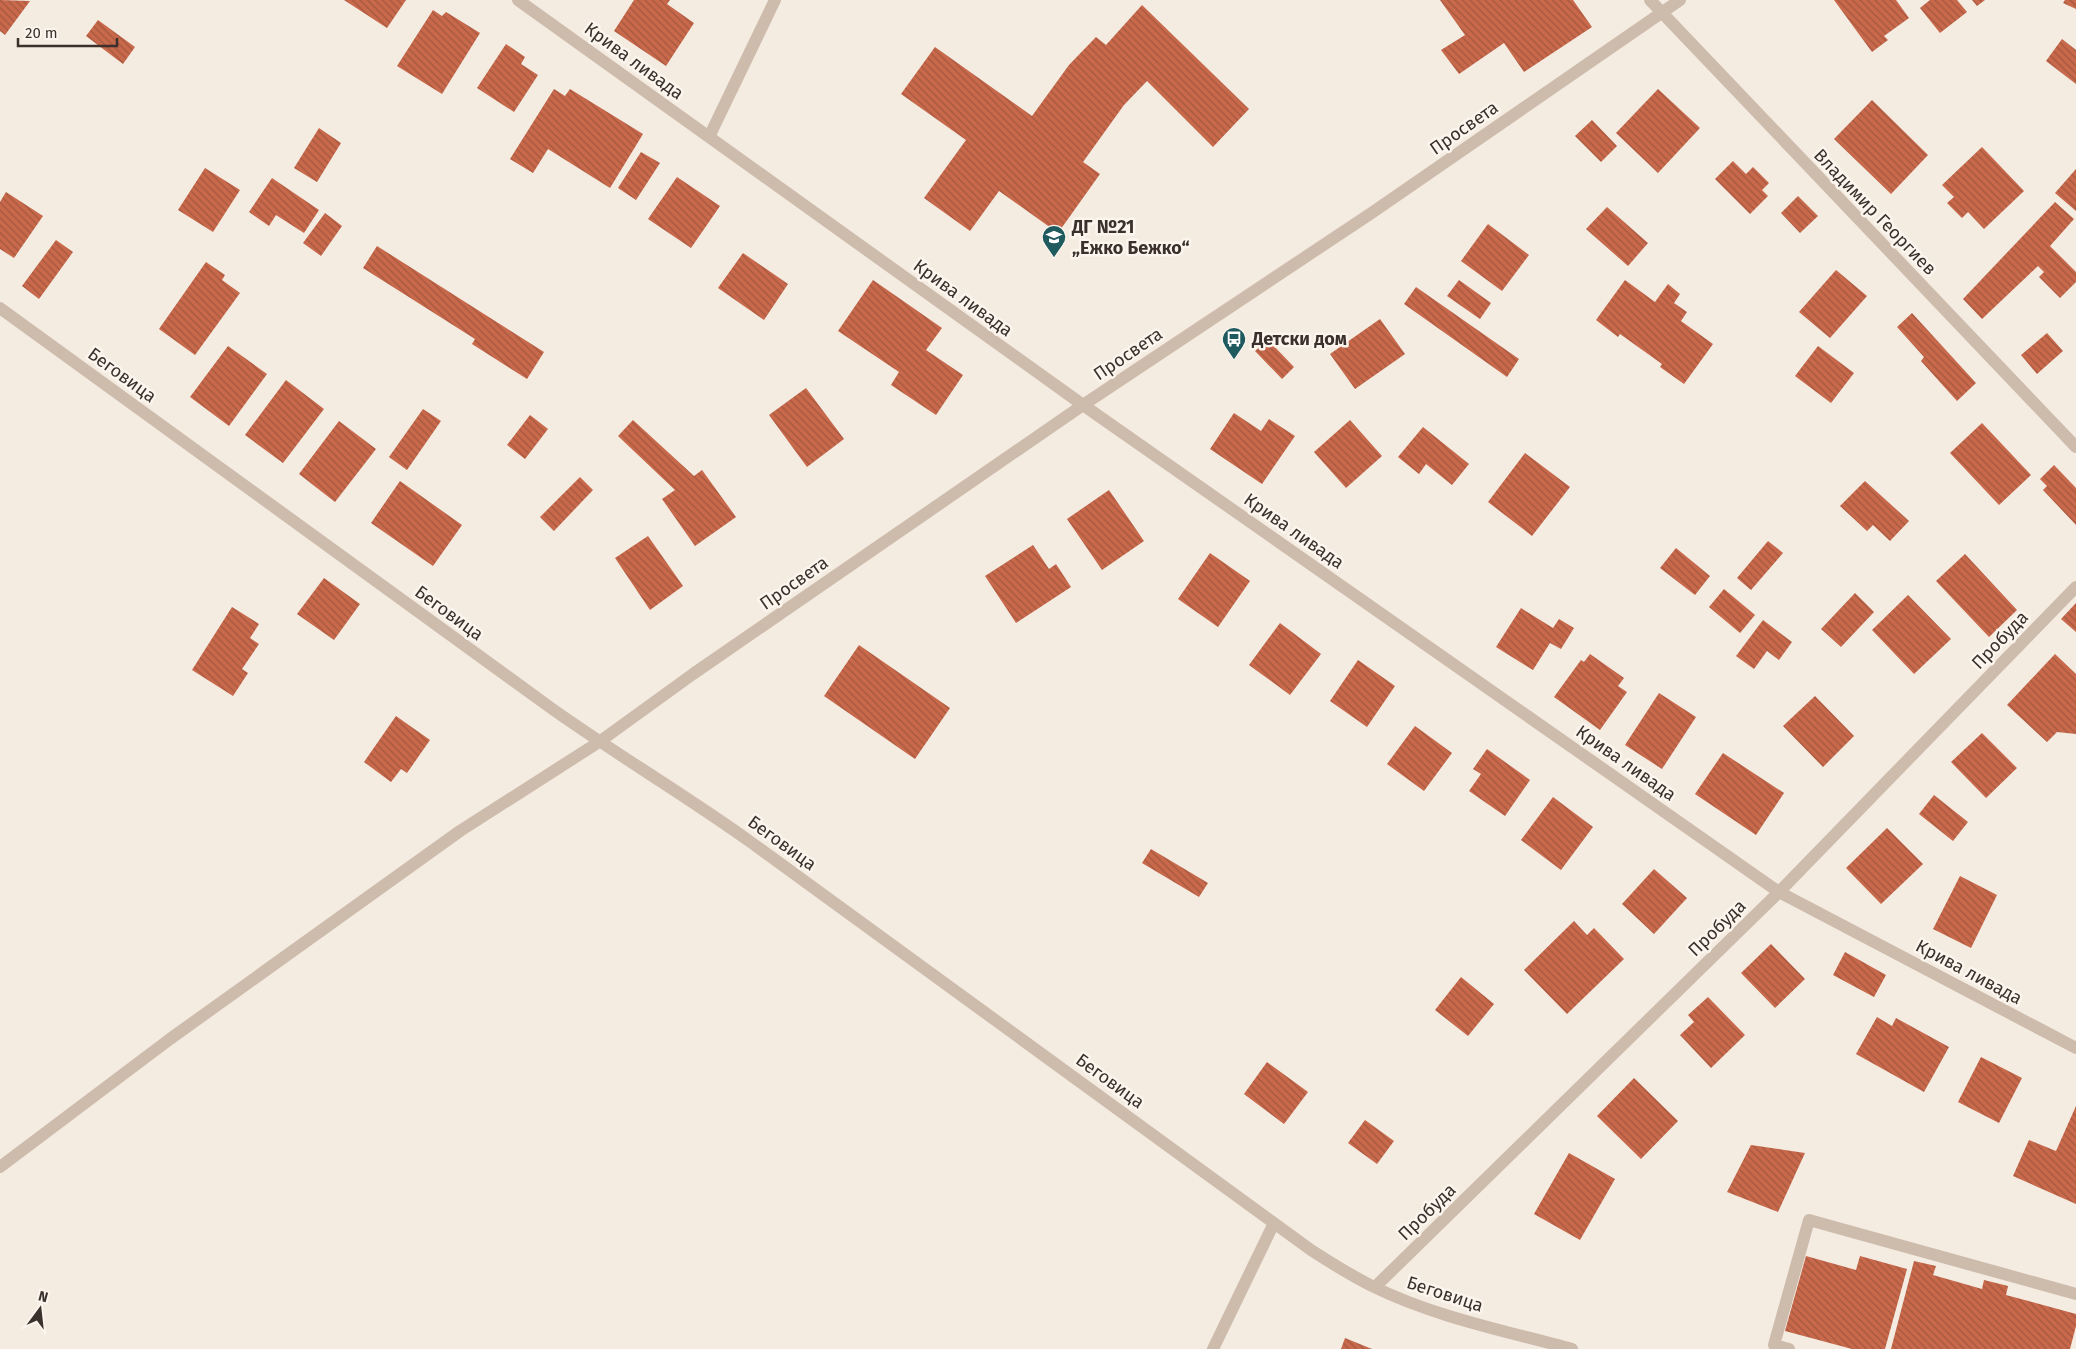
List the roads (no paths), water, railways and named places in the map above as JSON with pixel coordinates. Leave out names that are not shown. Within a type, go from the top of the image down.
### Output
[{"type":"street","name":"Крива ливада","points":[[518,0],[1083,405],[1779,892],[2076,1048]]},
{"type":"street","points":[[709,137],[775,0]]},
{"type":"street","name":"Владимир Георгиев","points":[[1650,0],[2076,447]]},
{"type":"street","name":"Просвета","points":[[0,1167],[162,1045],[460,831],[598,742],[693,674],[1083,405],[1373,212],[1680,0]]},
{"type":"street","name":"Беговица","points":[[0,308],[598,742],[730,826],[1318,1255],[1375,1287],[1450,1316],[1572,1349]]},
{"type":"street","name":"Пробуда","points":[[1375,1287],[1779,892],[2076,587]]},
{"type":"street","points":[[1789,1349],[1774,1345],[1809,1220],[2076,1294]]},
{"type":"street","points":[[1213,1349],[1274,1223]]},
{"type":"place","name":"ДГ №21 „Ежко Бежко“","points":[[1054,258]]},
{"type":"place","name":"Детски дом","points":[[1234,360]]}]
